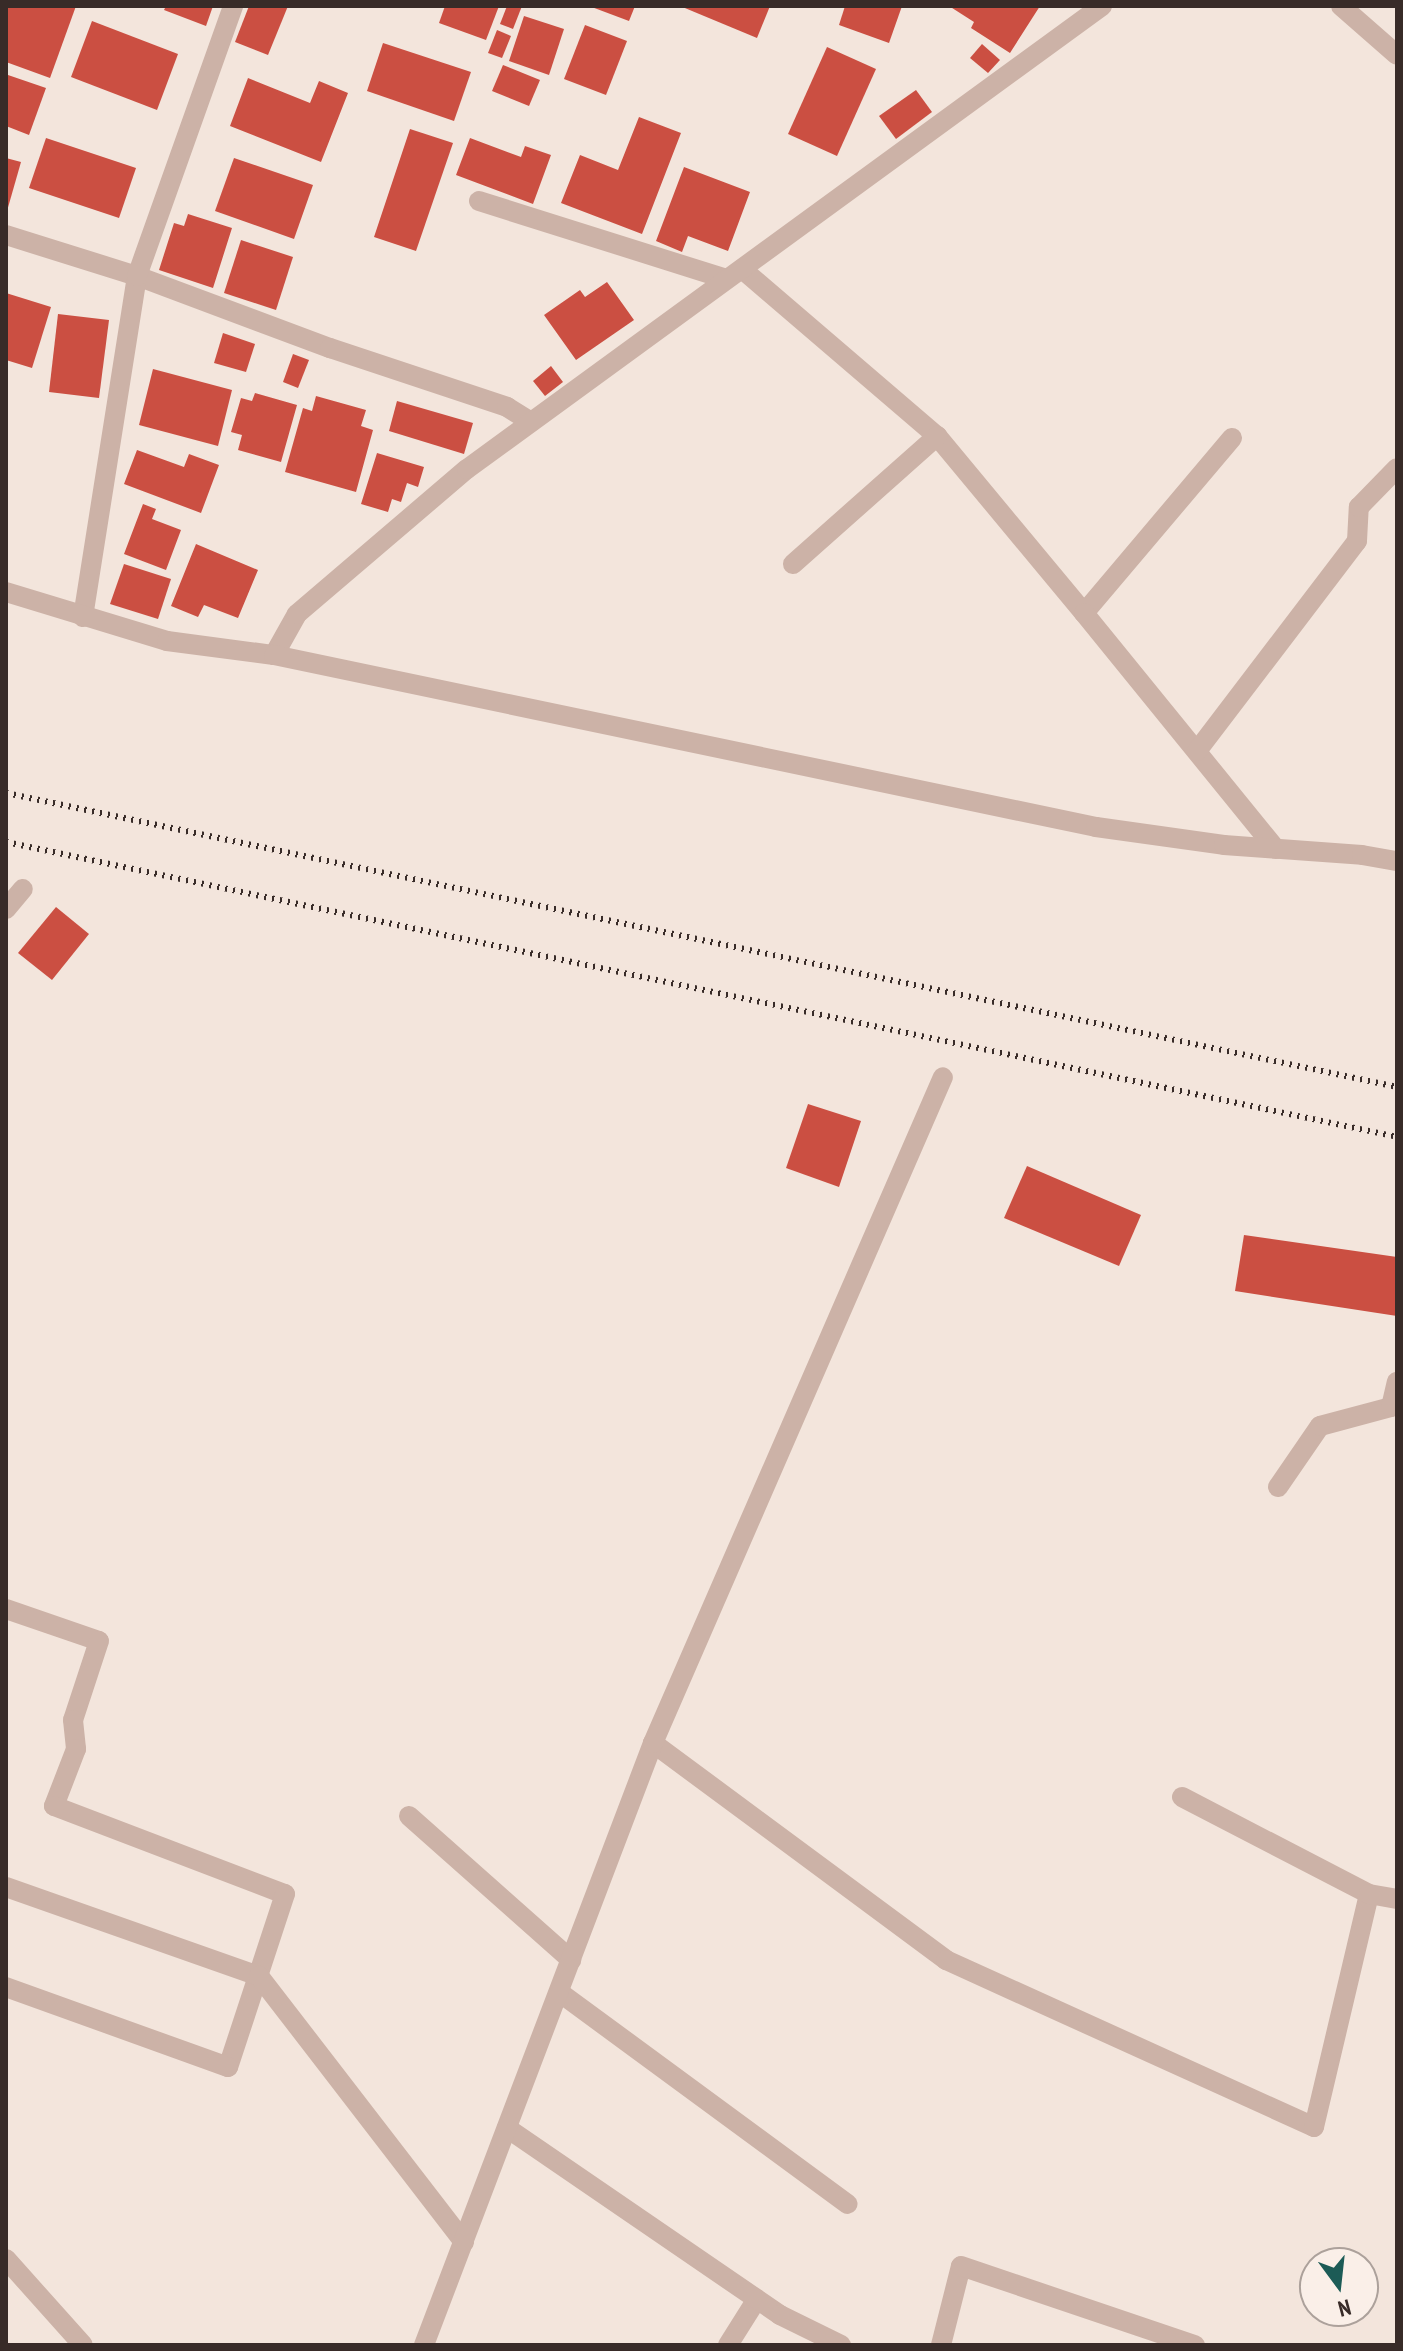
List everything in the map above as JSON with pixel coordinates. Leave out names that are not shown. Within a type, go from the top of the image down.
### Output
[{"type":"street","points":[[83,617],[137,276],[233,6]]},
{"type":"street","points":[[274,655],[297,614],[467,469],[1102,6]]},
{"type":"street","points":[[1341,6],[1397,55]]},
{"type":"street","points":[[479,201],[734,274],[937,436],[1276,849]]},
{"type":"street","points":[[6,235],[137,276],[330,348],[507,407],[531,422]]},
{"type":"street","points":[[793,564],[937,436]]},
{"type":"street","points":[[1084,613],[1232,438]]},
{"type":"street","points":[[1197,751],[1357,541],[1359,507],[1397,468]]},
{"type":"street","points":[[6,592],[167,641],[274,655],[1096,827],[1397,861]]},
{"type":"street","points":[[6,909],[23,889]]},
{"type":"street","points":[[424,2345],[653,1743],[943,1077]]},
{"type":"street","points":[[1278,1487],[1320,1426],[1391,1407],[1397,1382]]},
{"type":"street","points":[[6,1609],[99,1641],[73,1720],[76,1749],[54,1806],[285,1894],[228,2067],[6,1987]]},
{"type":"street","points":[[653,1743],[946,1960],[1314,2127],[1369,1894]]},
{"type":"street","points":[[1182,1797],[1369,1894],[1397,1899]]},
{"type":"street","points":[[409,1816],[571,1960]]},
{"type":"street","points":[[6,1887],[259,1976],[464,2242]]},
{"type":"street","points":[[559,1992],[848,2204]]},
{"type":"street","points":[[507,2128],[780,2315],[841,2345]]},
{"type":"street","points":[[6,2259],[83,2345]]},
{"type":"street","points":[[941,2345],[961,2266],[1195,2345]]},
{"type":"street","points":[[728,2345],[757,2299]]},
{"type":"building","points":[[8,6],[76,6],[50,78],[6,62]]},
{"type":"building","points":[[166,6],[213,6],[206,26],[164,10]]},
{"type":"building","points":[[249,6],[288,6],[268,55],[235,42]]},
{"type":"building","points":[[445,6],[499,6],[486,40],[439,23]]},
{"type":"building","points":[[507,6],[522,6],[513,29],[500,24]]},
{"type":"building","points":[[589,6],[635,6],[629,21]]},
{"type":"building","points":[[680,6],[770,6],[757,38]]},
{"type":"building","points":[[845,6],[902,6],[889,43],[839,25]]},
{"type":"building","points":[[949,6],[1040,6],[1010,53],[971,28],[974,22]]},
{"type":"building","points":[[524,16],[564,29],[549,75],[509,61]]},
{"type":"building","points":[[92,21],[178,54],[157,110],[71,77]]},
{"type":"building","points":[[585,25],[627,41],[606,95],[564,79]]},
{"type":"building","points":[[497,30],[511,36],[502,58],[488,53]]},
{"type":"building","points":[[383,43],[471,72],[454,121],[367,91]]},
{"type":"building","points":[[982,44],[1000,60],[988,73],[970,58]]},
{"type":"building","points":[[827,47],[876,69],[837,156],[788,134]]},
{"type":"building","points":[[503,65],[540,80],[529,106],[492,91]]},
{"type":"building","points":[[8,75],[46,88],[29,135],[6,126]]},
{"type":"building","points":[[248,78],[310,103],[319,81],[348,93],[321,162],[230,126]]},
{"type":"building","points":[[916,90],[932,112],[896,139],[879,116]]},
{"type":"building","points":[[639,117],[681,133],[642,234],[561,203],[580,155],[618,170]]},
{"type":"building","points":[[410,129],[453,143],[416,251],[374,237]]},
{"type":"building","points":[[46,138],[136,168],[119,218],[29,188]]},
{"type":"building","points":[[470,138],[521,157],[525,146],[551,155],[533,204],[456,175]]},
{"type":"building","points":[[6,158],[21,162],[7,211],[6,211]]},
{"type":"building","points":[[234,158],[313,185],[294,239],[215,211]]},
{"type":"building","points":[[684,167],[750,192],[728,251],[688,236],[682,252],[656,241]]},
{"type":"building","points":[[188,214],[232,228],[213,288],[159,270],[174,223],[184,226]]},
{"type":"building","points":[[241,240],[293,257],[276,310],[224,293]]},
{"type":"building","points":[[607,282],[634,320],[576,360],[544,315],[580,290],[585,297]]},
{"type":"building","points":[[6,293],[51,307],[32,368],[6,360]]},
{"type":"building","points":[[58,314],[109,320],[99,398],[49,392]]},
{"type":"building","points":[[223,333],[255,344],[246,372],[214,363]]},
{"type":"building","points":[[293,354],[309,360],[298,388],[283,382]]},
{"type":"building","points":[[551,366],[563,382],[545,396],[533,381]]},
{"type":"building","points":[[153,369],[232,390],[218,446],[139,425]]},
{"type":"building","points":[[255,393],[297,405],[281,462],[238,450],[242,435],[231,432],[241,398],[252,401]]},
{"type":"building","points":[[316,396],[366,410],[361,426],[373,430],[356,492],[285,472],[303,408],[312,411]]},
{"type":"building","points":[[397,401],[473,423],[464,454],[389,431]]},
{"type":"building","points":[[137,450],[184,467],[189,454],[219,465],[201,513],[124,484]]},
{"type":"building","points":[[377,453],[424,467],[418,487],[407,483],[401,502],[392,499],[388,512],[361,504]]},
{"type":"building","points":[[143,504],[156,509],[152,519],[181,530],[166,570],[124,554]]},
{"type":"building","points":[[196,544],[258,570],[238,618],[204,605],[198,617],[171,606]]},
{"type":"building","points":[[124,564],[171,579],[158,619],[110,604]]},
{"type":"building","points":[[56,907],[89,934],[52,980],[18,953]]},
{"type":"building","points":[[808,1104],[861,1121],[839,1187],[786,1168]]},
{"type":"building","points":[[1027,1166],[1141,1215],[1119,1266],[1004,1218]]},
{"type":"building","points":[[1244,1235],[1397,1257],[1397,1316],[1235,1291]]},
{"type":"railway","points":[[6,793],[1397,1087]]},
{"type":"railway","points":[[6,842],[1397,1137]]}]
